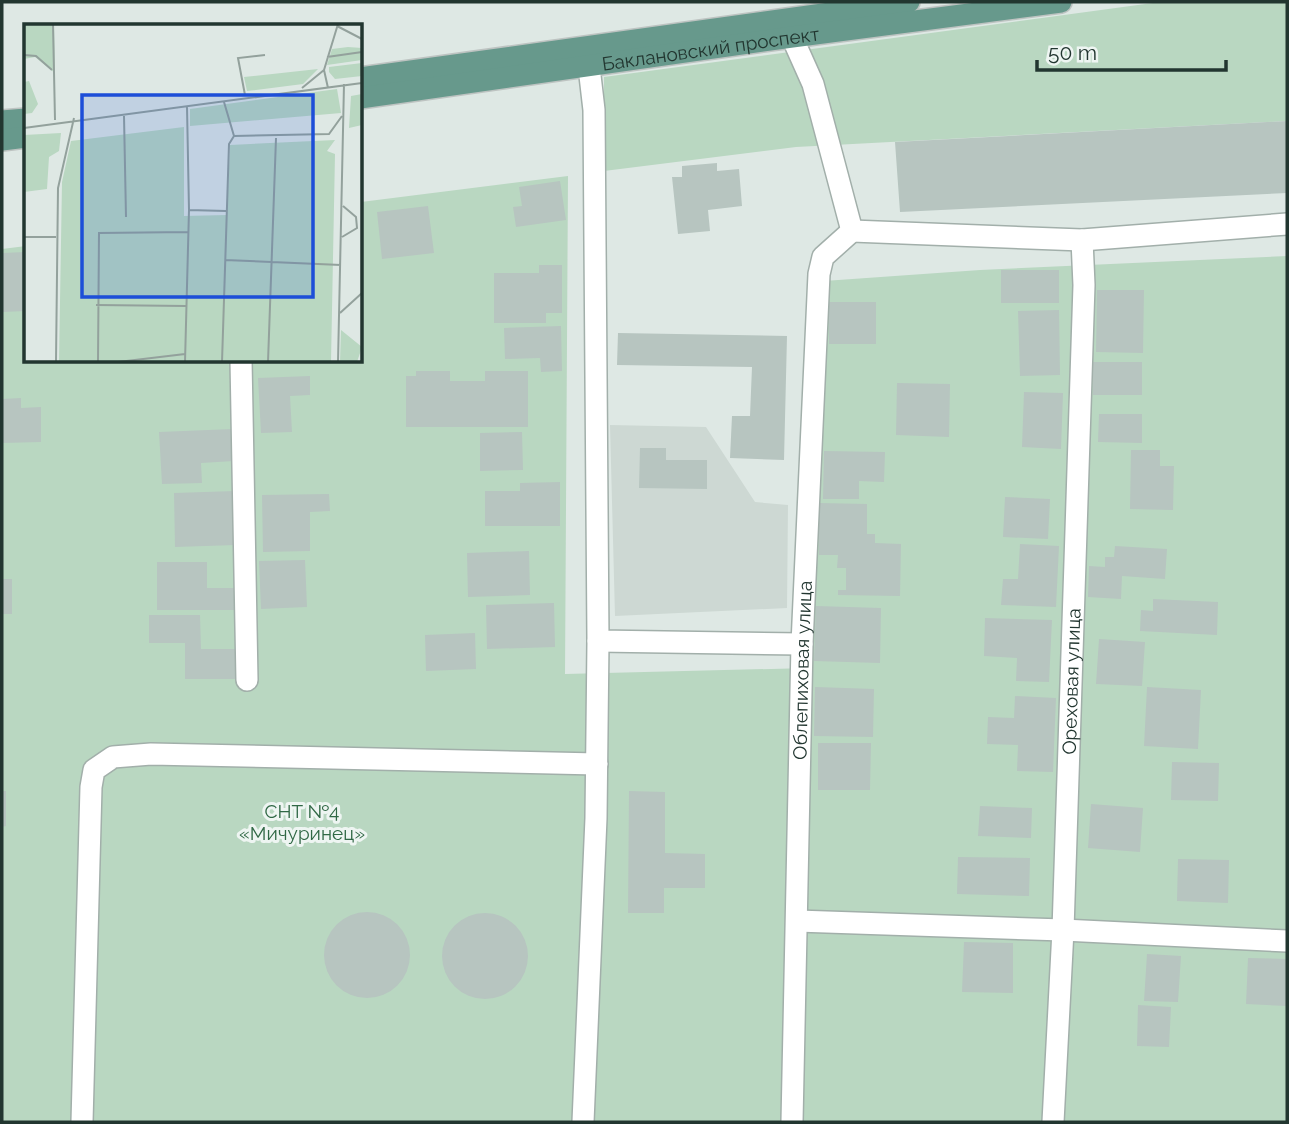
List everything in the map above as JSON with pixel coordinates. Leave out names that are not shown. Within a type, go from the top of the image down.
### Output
[{"type":"main road","name":"Баклановский проспект","points":[[362,78],[909,2]]},
{"type":"main road","name":"Баклановский проспект","points":[[362,98],[1060,2]]},
{"type":"main road","points":[[2,121],[24,118]]},
{"type":"main road","points":[[2,140],[24,137]]},
{"type":"lane","points":[[792,37],[813,84],[852,230],[1082,240],[1287,224]]},
{"type":"lane","points":[[583,1122],[596,818],[598,641],[594,110],[589,67]]},
{"type":"lane","name":"Облепиховая улица","points":[[792,1122],[802,644],[819,274],[823,257],[852,230]]},
{"type":"lane","name":"Ореховая улица","points":[[1053,1122],[1063,930],[1084,285],[1082,240]]},
{"type":"lane","points":[[241,362],[247,680]]},
{"type":"lane","points":[[598,641],[802,644]]},
{"type":"lane","points":[[82,1122],[91,787],[94,769],[113,757],[151,754],[597,764]]},
{"type":"lane","points":[[797,921],[1287,941]]},
{"type":"shaded area","points":[[610,425],[706,427],[755,502],[788,505],[787,608],[615,616]]},
{"type":"green space","points":[[1160,2],[1287,2],[1287,121],[796,147],[604,171],[604,77]]},
{"type":"green space","name":"СНТ №4 «Мичуринец»","points":[[568,176],[565,674],[808,668],[824,281],[980,270],[1287,256],[1287,1122],[2,1122],[2,249],[24,246],[24,362],[362,362],[362,202]]},
{"type":"building","points":[[1287,121],[1287,193],[900,212],[895,142]]},
{"type":"building","points":[[717,163],[717,171],[739,169],[742,206],[708,210],[710,231],[678,234],[672,177],[682,177],[682,166]]},
{"type":"building","points":[[560,181],[566,220],[516,227],[513,207],[522,206],[519,187]]},
{"type":"building","points":[[428,206],[434,253],[382,259],[377,212]]},
{"type":"building","points":[[24,252],[24,311],[2,312],[2,253]]},
{"type":"building","points":[[539,265],[562,265],[562,313],[546,313],[546,323],[494,323],[494,273],[539,273]]},
{"type":"building","points":[[1001,270],[1059,270],[1059,303],[1001,303]]},
{"type":"building","points":[[1097,290],[1144,290],[1143,353],[1096,352]]},
{"type":"building","points":[[829,302],[876,302],[876,344],[829,344]]},
{"type":"building","points":[[1059,310],[1060,375],[1020,376],[1018,311]]},
{"type":"building","points":[[561,326],[562,371],[541,372],[540,358],[505,359],[504,328]]},
{"type":"building","points":[[618,333],[787,336],[784,460],[730,458],[732,416],[750,416],[752,367],[617,365]]},
{"type":"building","points":[[1093,362],[1142,362],[1142,395],[1093,395]]},
{"type":"building","points":[[416,371],[450,371],[450,381],[485,381],[485,371],[528,371],[528,427],[406,427],[406,376],[416,376]]},
{"type":"building","points":[[310,376],[310,395],[290,396],[292,432],[261,433],[258,378]]},
{"type":"building","points":[[897,383],[950,384],[949,437],[896,435]]},
{"type":"building","points":[[1024,392],[1063,393],[1061,449],[1022,447]]},
{"type":"building","points":[[21,398],[21,408],[41,407],[41,442],[2,443],[2,399]]},
{"type":"building","points":[[1099,414],[1142,414],[1142,443],[1098,442]]},
{"type":"building","points":[[233,429],[234,461],[201,463],[202,483],[162,484],[159,432]]},
{"type":"building","points":[[522,432],[523,470],[480,471],[480,433]]},
{"type":"building","points":[[640,448],[666,448],[666,460],[707,460],[707,489],[639,488]]},
{"type":"building","points":[[1131,450],[1160,450],[1160,466],[1174,466],[1173,510],[1130,509]]},
{"type":"building","points":[[824,451],[885,452],[884,482],[859,481],[859,499],[823,499]]},
{"type":"building","points":[[560,482],[560,526],[485,526],[485,491],[520,491],[520,483]]},
{"type":"building","points":[[235,491],[236,545],[175,547],[174,493]]},
{"type":"building","points":[[329,494],[330,511],[310,512],[310,551],[263,552],[262,495]]},
{"type":"building","points":[[1005,497],[1050,499],[1048,539],[1003,537]]},
{"type":"building","points":[[819,503],[867,504],[867,534],[875,534],[875,543],[901,544],[900,596],[838,595],[838,590],[846,590],[846,568],[837,568],[838,555],[819,555]]},
{"type":"building","points":[[1020,544],[1059,546],[1056,607],[1001,605],[1003,579],[1018,579]]},
{"type":"building","points":[[1115,546],[1167,549],[1165,579],[1122,576],[1121,599],[1088,597],[1089,566],[1105,567],[1105,557],[1114,557]]},
{"type":"building","points":[[529,551],[530,595],[468,597],[467,553]]},
{"type":"building","points":[[305,560],[307,607],[261,609],[259,561]]},
{"type":"building","points":[[157,562],[207,562],[207,588],[238,588],[238,610],[157,610]]},
{"type":"building","points":[[2,579],[12,579],[12,614],[2,614]]},
{"type":"building","points":[[1153,599],[1218,602],[1217,635],[1140,631],[1141,610],[1153,611]]},
{"type":"building","points":[[554,603],[555,647],[487,649],[486,605]]},
{"type":"building","points":[[816,606],[881,608],[880,663],[814,661]]},
{"type":"building","points":[[149,615],[200,615],[201,649],[238,649],[238,679],[185,679],[185,643],[149,643]]},
{"type":"building","points":[[985,618],[1052,620],[1049,682],[1016,681],[1017,658],[984,656]]},
{"type":"building","points":[[475,633],[476,669],[426,671],[425,635]]},
{"type":"building","points":[[1099,639],[1145,642],[1142,686],[1096,684]]},
{"type":"building","points":[[815,687],[874,689],[873,737],[814,736]]},
{"type":"building","points":[[1147,687],[1201,690],[1198,749],[1144,746]]},
{"type":"building","points":[[1015,696],[1056,698],[1053,772],[1017,771],[1018,745],[987,744],[988,717],[1014,718]]},
{"type":"building","points":[[818,743],[871,743],[870,790],[818,790]]},
{"type":"building","points":[[1172,762],[1219,763],[1218,801],[1171,800]]},
{"type":"building","points":[[2,791],[6,791],[6,826],[2,827]]},
{"type":"building","points":[[629,791],[665,792],[665,853],[705,854],[705,888],[664,888],[664,913],[628,913]]},
{"type":"building","points":[[1091,804],[1143,808],[1140,852],[1088,848]]},
{"type":"building","points":[[980,806],[1032,808],[1031,838],[978,836]]},
{"type":"building","points":[[958,857],[1030,858],[1029,896],[957,894]]},
{"type":"building","points":[[1178,859],[1229,860],[1228,903],[1177,901]]},
{"type":"building","points":[[367,912],[391,919],[403,931],[410,955],[403,979],[391,991],[367,998],[343,991],[331,979],[324,955],[331,931],[343,919]]},
{"type":"building","points":[[485,913],[509,920],[521,932],[528,956],[521,980],[509,992],[485,999],[461,992],[449,980],[442,956],[449,932],[461,920]]},
{"type":"building","points":[[964,942],[1013,943],[1013,993],[962,992]]},
{"type":"building","points":[[1147,954],[1181,956],[1178,1002],[1144,1001]]},
{"type":"building","points":[[1248,958],[1287,959],[1287,1006],[1246,1004]]},
{"type":"building","points":[[1138,1005],[1171,1007],[1169,1047],[1137,1046]]}]
